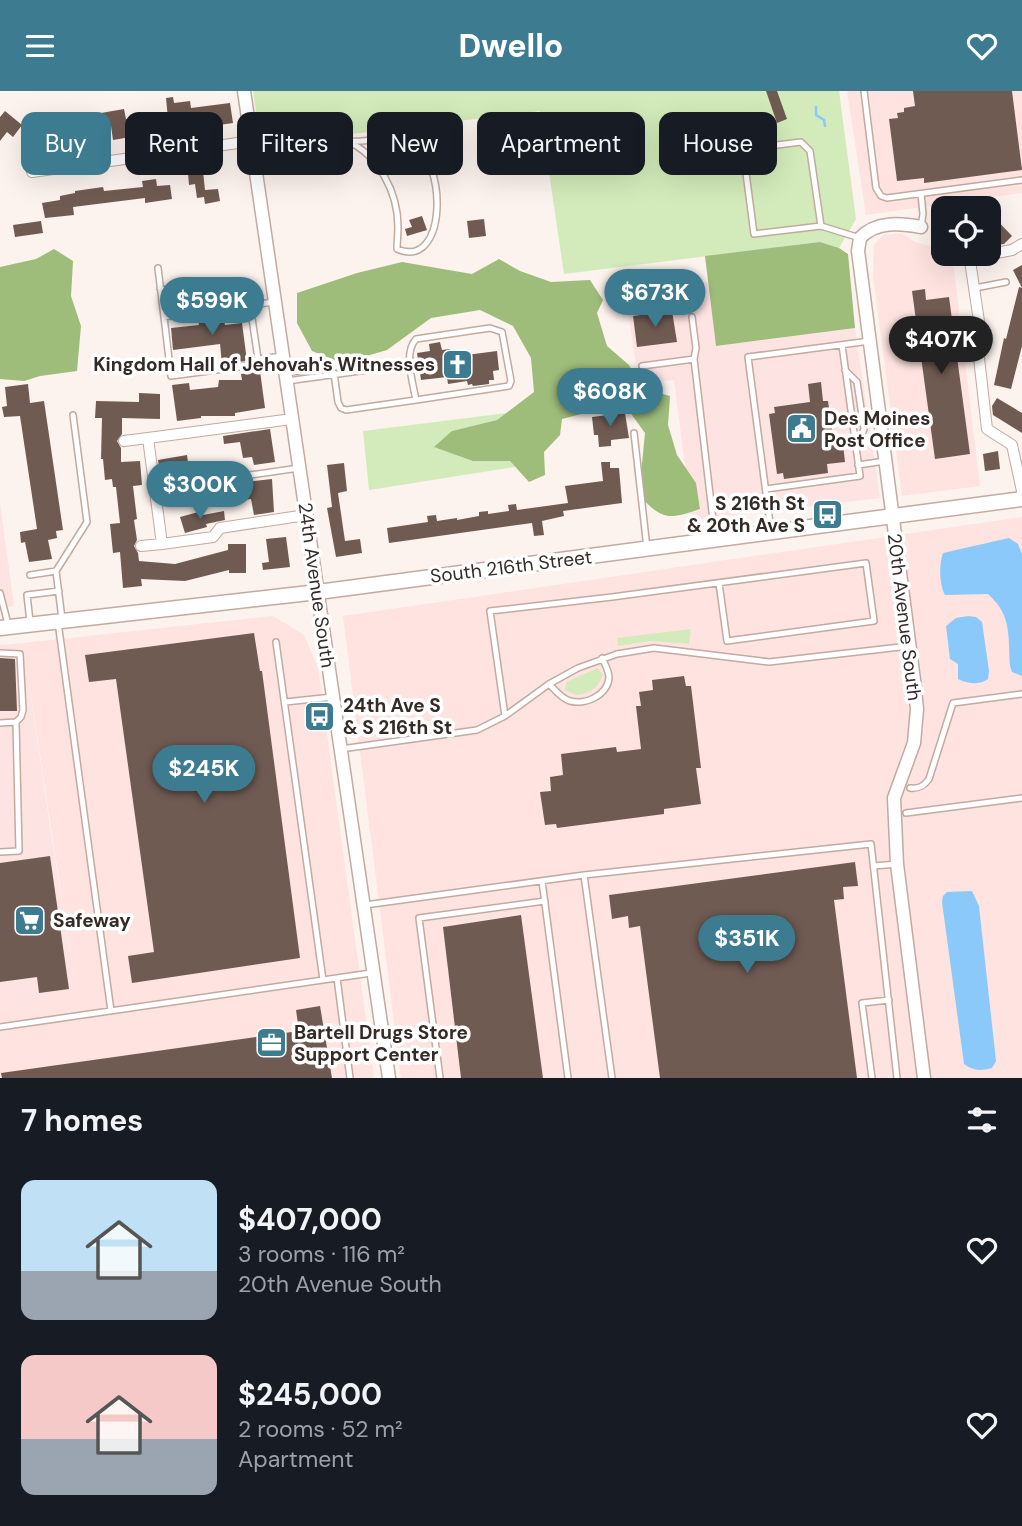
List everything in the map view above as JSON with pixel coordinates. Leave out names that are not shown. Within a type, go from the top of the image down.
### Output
[{"type":"main road","name":"South 216th Street","points":[[4,628],[318,592],[1022,499]]},
{"type":"street","name":"24th Avenue South","points":[[244,91],[247,112]]},
{"type":"street","points":[[111,163],[237,148]]},
{"type":"street","name":"24th Avenue South","points":[[256,175],[389,1078]]},
{"type":"street","points":[[860,238],[866,232],[885,225],[922,227]]},
{"type":"street","name":"20th Avenue South","points":[[860,238],[858,251],[917,709],[914,743],[894,798],[897,864],[925,1078]]},
{"type":"street","points":[[1001,252],[1012,250],[1022,244]]},
{"type":"street","points":[[971,266],[980,328],[978,349],[987,429],[1012,445],[1022,491]]},
{"type":"street","points":[[124,441],[292,419]]},
{"type":"street","points":[[148,438],[162,544]]},
{"type":"street","points":[[141,547],[213,537],[220,528],[306,515]]},
{"type":"lane","points":[[864,91],[877,192],[881,196],[887,198],[1022,180]]},
{"type":"lane","points":[[393,139],[410,143],[424,153],[433,169],[436,227],[427,243],[414,252],[397,249],[397,216],[389,187],[379,166],[364,150],[347,141],[393,139]]},
{"type":"lane","points":[[821,226],[807,146],[801,142],[753,148],[747,152],[744,158],[754,234],[821,226],[860,238]]},
{"type":"lane","points":[[921,194],[922,227]]},
{"type":"lane","points":[[158,268],[171,376],[254,365],[258,359],[250,305]]},
{"type":"lane","points":[[975,288],[1006,282]]},
{"type":"lane","points":[[160,288],[234,307]]},
{"type":"lane","points":[[210,310],[275,302]]},
{"type":"lane","points":[[164,317],[197,312]]},
{"type":"lane","points":[[692,317],[696,348],[694,359],[716,540]]},
{"type":"lane","points":[[334,373],[341,408],[346,409],[503,389],[509,386],[511,381],[502,333],[494,328],[416,339],[411,344],[416,400]]},
{"type":"lane","points":[[772,532],[748,357],[870,341]]},
{"type":"lane","points":[[766,489],[860,476],[842,345]]},
{"type":"lane","points":[[258,359],[283,356]]},
{"type":"lane","points":[[642,366],[694,359]]},
{"type":"lane","points":[[286,377],[328,377],[334,373],[411,364]]},
{"type":"lane","points":[[845,370],[857,381],[864,429],[855,439]]},
{"type":"lane","points":[[73,415],[87,522],[56,572],[60,622],[111,1011]]},
{"type":"lane","points":[[634,433],[647,548]]},
{"type":"lane","points":[[858,465],[885,461]]},
{"type":"lane","points":[[222,479],[299,468]]},
{"type":"lane","points":[[505,716],[490,611],[866,562],[874,621],[727,641],[719,583]]},
{"type":"lane","points":[[30,575],[56,572]]},
{"type":"lane","points":[[31,625],[27,595],[59,591]]},
{"type":"lane","points":[[0,593],[4,628]]},
{"type":"lane","points":[[276,642],[323,980]]},
{"type":"lane","points":[[341,750],[477,730],[505,716],[549,684],[578,668],[602,658],[654,648],[769,662],[911,646]]},
{"type":"lane","points":[[0,653],[20,654],[23,710],[16,722],[0,723]]},
{"type":"lane","points":[[549,684],[570,701],[582,702],[600,695],[607,686],[609,677],[602,658]]},
{"type":"lane","points":[[910,788],[924,785],[929,779],[953,703],[1022,694]]},
{"type":"lane","points":[[285,702],[333,697]]},
{"type":"lane","points":[[0,852],[19,851],[16,722]]},
{"type":"lane","points":[[906,813],[1022,799]]},
{"type":"lane","points":[[365,905],[584,875],[872,843],[897,1078]]},
{"type":"lane","points":[[874,866],[897,864]]},
{"type":"lane","points":[[584,875],[612,1078]]},
{"type":"lane","points":[[542,881],[568,1078]]},
{"type":"lane","points":[[440,1078],[419,918],[545,901]]},
{"type":"lane","points":[[0,1027],[374,972]]},
{"type":"lane","points":[[337,978],[350,1078]]},
{"type":"lane","points":[[872,1078],[862,1003],[889,1000]]},
{"type":"shaded area","points":[[847,91],[1022,91],[1022,193],[1001,196],[931,196],[931,206],[866,215]]},
{"type":"shaded area","points":[[902,233],[915,242],[931,246],[931,266],[953,266],[980,486],[902,496],[873,276],[874,245],[883,235]]},
{"type":"shaded area","points":[[708,282],[717,346],[855,328],[880,498],[692,520],[674,380],[639,384],[625,292]]},
{"type":"shaded area","points":[[0,503],[14,606],[0,608]]},
{"type":"shaded area","points":[[1022,517],[1022,1078],[401,1078],[343,616]]},
{"type":"shaded area","points":[[273,616],[304,635],[318,668],[374,1078],[0,1078],[0,1006],[77,996],[23,643]]},
{"type":"shaded area","points":[[23,643],[77,996],[0,1006],[0,645]]},
{"type":"green space","points":[[253,91],[839,91],[856,219],[839,248],[820,242],[564,274],[549,175],[645,175],[645,112],[477,112],[477,119],[463,120],[463,112],[367,112],[367,132],[353,134],[353,112],[256,112]]},
{"type":"green space","points":[[820,242],[848,254],[855,328],[716,346],[705,256]]},
{"type":"green space","points":[[54,249],[73,261],[71,296],[81,326],[77,371],[24,381],[0,379],[0,267],[36,259]]},
{"type":"green space","points":[[499,259],[520,271],[551,282],[590,280],[603,300],[597,313],[607,346],[629,365],[643,389],[670,396],[668,425],[677,455],[696,483],[700,509],[680,515],[666,515],[654,509],[639,495],[645,433],[627,408],[593,411],[562,419],[560,435],[544,452],[545,475],[529,482],[510,461],[473,461],[434,447],[452,431],[497,420],[534,392],[531,358],[513,326],[480,310],[431,318],[387,350],[342,363],[312,351],[297,323],[297,293],[357,273],[402,262],[472,274]]},
{"type":"green space","points":[[507,413],[497,420],[452,431],[473,461],[510,461],[515,467],[369,490],[363,431]]},
{"type":"green space","points":[[691,629],[689,644],[651,641],[618,646],[617,638]]},
{"type":"green space","points":[[598,668],[603,675],[593,690],[576,695],[565,690],[566,682]]},
{"type":"water","points":[[1009,538],[1018,544],[1022,554],[1022,676],[1012,672],[1005,618],[996,602],[988,594],[945,595],[941,580],[943,553]]},
{"type":"water","points":[[976,617],[982,622],[989,671],[988,679],[977,683],[958,679],[958,664],[950,659],[946,626],[956,618]]},
{"type":"water","points":[[972,891],[979,906],[996,1061],[992,1068],[981,1070],[964,1064],[942,902],[947,892]]},
{"type":"building","points":[[766,91],[777,91],[787,119],[777,123],[777,112],[773,112]]},
{"type":"building","points":[[913,91],[1012,91],[1022,170],[924,183],[924,178],[897,181],[889,119],[898,118],[897,113],[904,112],[904,108],[915,106]]},
{"type":"building","points":[[173,97],[174,103],[190,101],[191,108],[230,103],[233,123],[223,124],[223,112],[167,112],[166,98]]},
{"type":"building","points":[[124,109],[125,138],[113,140],[111,112],[107,112]]},
{"type":"building","points":[[5,111],[21,126],[13,137],[7,132],[0,141],[0,117]]},
{"type":"building","points":[[188,175],[203,175],[205,190],[218,189],[220,201],[205,204],[204,197],[197,198],[195,184],[189,185]]},
{"type":"building","points":[[156,179],[157,186],[170,185],[172,199],[145,203],[145,198],[73,207],[74,215],[45,218],[42,203],[60,200],[60,196],[103,187],[104,191],[143,187],[142,181]]},
{"type":"building","points":[[422,216],[427,230],[407,236],[405,229],[412,227],[409,220]]},
{"type":"building","points":[[484,219],[486,236],[469,238],[467,221]]},
{"type":"building","points":[[41,221],[43,233],[15,237],[13,225]]},
{"type":"building","points":[[1001,225],[1012,236],[1001,244]]},
{"type":"building","points":[[1022,265],[1022,288],[1013,270]]},
{"type":"building","points":[[1019,287],[1022,288],[1022,346],[1011,389],[994,385],[1004,338],[1006,339]]},
{"type":"building","points":[[925,289],[926,300],[949,297],[970,454],[935,459],[912,291]]},
{"type":"building","points":[[207,305],[205,311],[211,318],[219,317],[220,322],[224,321],[225,325],[242,323],[247,361],[222,364],[220,344],[173,350],[171,328],[199,325],[198,317],[202,312],[197,307]]},
{"type":"building","points":[[672,311],[677,342],[637,347],[633,316]]},
{"type":"building","name":"Kingdom Hall of Jehovah's Witnesses","points":[[440,342],[442,350],[450,349],[451,357],[497,351],[499,370],[493,371],[494,380],[489,380],[489,384],[473,386],[468,385],[467,381],[448,384],[447,377],[421,380],[417,353],[430,351],[429,344]]},
{"type":"building","points":[[260,371],[265,408],[235,413],[235,416],[201,416],[177,421],[172,385],[189,383],[190,390],[218,387],[219,380],[242,380],[241,374]]},
{"type":"building","name":"Des Moines Post Office","points":[[821,382],[823,401],[828,401],[834,445],[843,444],[845,462],[827,464],[828,473],[784,479],[783,473],[777,474],[769,414],[775,413],[774,407],[810,402],[808,384]]},
{"type":"building","points":[[28,384],[30,403],[44,401],[63,530],[56,531],[57,538],[48,540],[52,559],[29,562],[25,542],[21,543],[20,532],[37,529],[20,416],[4,417],[2,407],[7,406],[5,387]]},
{"type":"building","points":[[139,393],[160,394],[160,419],[122,418],[122,434],[117,441],[121,448],[121,462],[140,461],[142,485],[133,486],[137,519],[134,520],[137,540],[134,546],[139,561],[175,564],[228,550],[228,544],[246,544],[246,573],[229,573],[229,570],[185,581],[141,579],[142,586],[123,588],[120,552],[113,553],[110,524],[120,523],[116,487],[113,487],[112,479],[105,480],[101,459],[102,418],[95,418],[96,401],[139,402]]},
{"type":"building","points":[[997,398],[1022,413],[1022,433],[993,415],[992,406]]},
{"type":"building","points":[[625,413],[629,438],[611,440],[611,446],[599,447],[598,435],[594,435],[592,417]]},
{"type":"building","points":[[270,429],[275,462],[254,465],[252,457],[243,458],[240,442],[224,444],[223,436]]},
{"type":"building","points":[[998,451],[1000,469],[985,471],[983,454]]},
{"type":"building","points":[[187,455],[190,478],[161,479],[158,460]]},
{"type":"building","points":[[601,462],[610,462],[610,468],[619,468],[622,503],[563,511],[564,516],[542,521],[544,535],[534,536],[532,523],[389,543],[387,528],[428,522],[427,516],[436,515],[437,521],[457,520],[479,516],[479,512],[488,511],[488,514],[509,511],[508,505],[516,504],[517,510],[568,503],[565,486],[603,481]]},
{"type":"building","points":[[344,463],[347,491],[338,493],[345,541],[360,539],[362,553],[336,557],[327,508],[332,507],[327,465]]},
{"type":"building","points":[[272,479],[274,512],[254,515],[251,499],[233,502],[231,493],[238,492],[237,483]]},
{"type":"building","points":[[202,511],[203,515],[224,511],[225,520],[185,533],[180,517]]},
{"type":"building","points":[[286,537],[290,567],[263,570],[262,563],[269,562],[266,539]]},
{"type":"building","points":[[254,633],[262,671],[300,958],[132,983],[128,956],[154,952],[116,679],[89,682],[85,655]]},
{"type":"building","points":[[0,658],[15,659],[17,711],[0,711]]},
{"type":"building","points":[[684,676],[686,686],[691,686],[701,768],[696,768],[701,804],[664,809],[664,814],[557,828],[556,824],[545,825],[540,792],[551,791],[550,777],[563,775],[561,754],[616,747],[617,752],[641,749],[636,706],[641,706],[639,692],[653,690],[652,680]]},
{"type":"building","name":"Safeway","points":[[50,856],[69,989],[39,993],[37,977],[0,982],[0,863]]},
{"type":"building","points":[[855,862],[858,886],[843,887],[844,899],[834,900],[857,1078],[660,1078],[640,926],[629,928],[628,916],[612,919],[609,895]]},
{"type":"building","points":[[521,915],[543,1078],[461,1078],[443,927]]},
{"type":"building","name":"Bartell Drugs Store Support Center","points":[[320,1006],[332,1078],[2,1078],[1,1073],[299,1031],[296,1010]]},
{"type":"waterway","points":[[816,107],[816,115],[824,120],[825,126]]},
{"type":"place","name":"Kingdom Hall of Jehovah's Witnesses","points":[[458,364]]},
{"type":"place","name":"Des Moines Post Office","points":[[801,429]]},
{"type":"place","name":"S 216th St & 20th Ave S","points":[[828,514]]},
{"type":"place","name":"24th Ave S & S 216th St","points":[[320,716]]},
{"type":"place","name":"Safeway","points":[[30,920]]},
{"type":"place","name":"Bartell Drugs Store Support Center","points":[[271,1043]]}]
